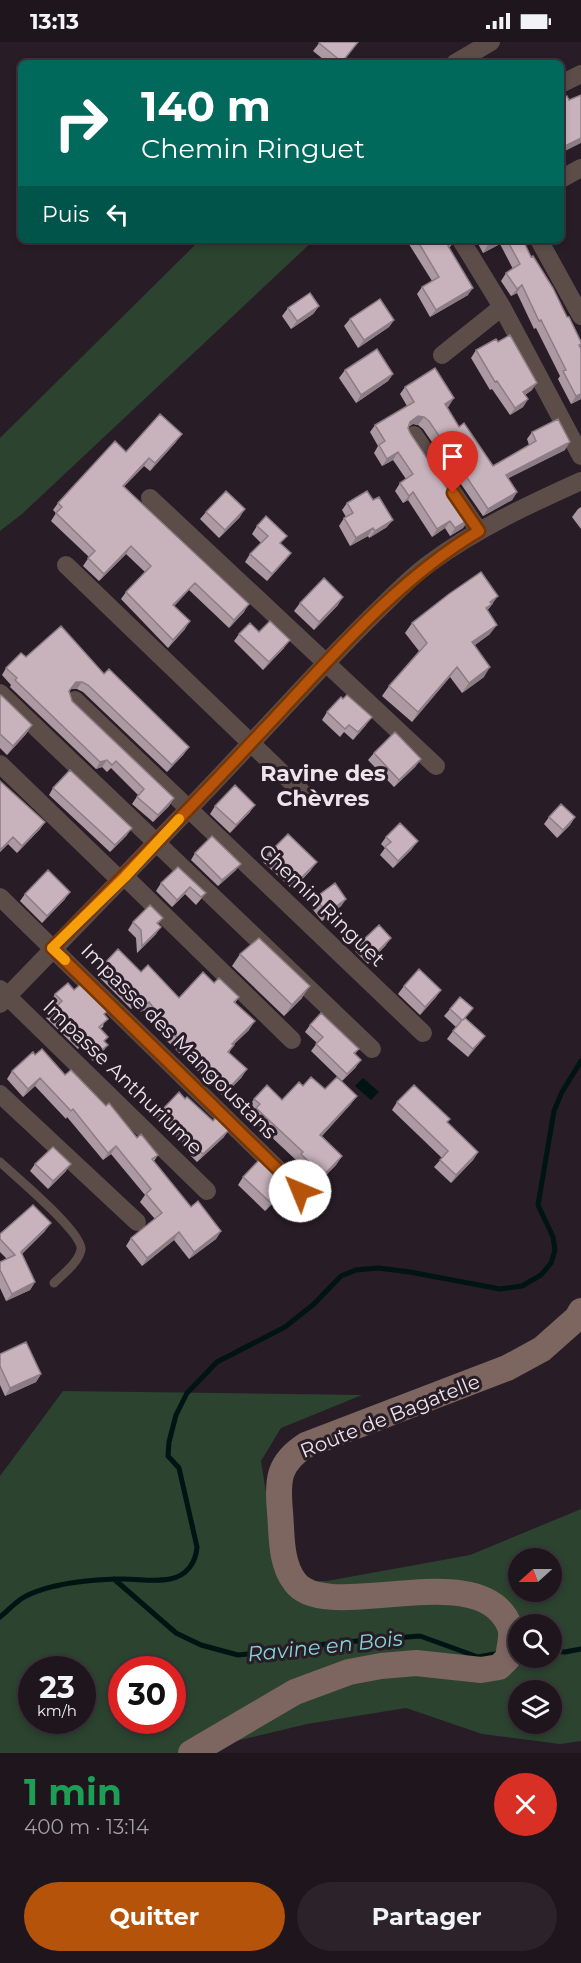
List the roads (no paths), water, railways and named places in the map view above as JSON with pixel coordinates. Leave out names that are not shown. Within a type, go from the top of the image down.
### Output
[{"type":"main road","name":"Route de Bagatelle","points":[[191,1753],[295,1692],[350,1672],[416,1663],[481,1670],[499,1667],[508,1658],[510,1628],[500,1611],[481,1598],[453,1591],[348,1596],[306,1593],[295,1582],[285,1564],[278,1498],[279,1481],[284,1464],[306,1445],[507,1368],[542,1349],[581,1311]]},
{"type":"street","points":[[460,60],[491,42]]},
{"type":"street","points":[[564,82],[581,74]]},
{"type":"street","points":[[564,177],[581,168]]},
{"type":"street","points":[[463,243],[502,307],[581,456]]},
{"type":"street","points":[[541,243],[581,316]]},
{"type":"street","points":[[442,355],[502,307]]},
{"type":"street","points":[[414,435],[479,531]]},
{"type":"street","points":[[2,996],[123,879],[326,662],[419,572],[452,547],[479,531],[522,507],[581,481]]},
{"type":"street","points":[[150,498],[436,766]]},
{"type":"street","points":[[66,565],[309,799]]},
{"type":"street","points":[[0,693],[372,1049]]},
{"type":"street","name":"Chemin Ringuet","points":[[75,700],[423,1033]]},
{"type":"street","points":[[0,764],[292,1040]]},
{"type":"street","name":"Impasse des Mangoustans","points":[[0,897],[300,1191]]},
{"type":"street","name":"Impasse Anthuriume","points":[[2,996],[207,1191]]},
{"type":"street","points":[[0,1094],[137,1222]]},
{"type":"lane","points":[[0,1162],[68,1226],[81,1243],[81,1251],[76,1260],[54,1283]]},
{"type":"waterway","name":"Ravine des Chèvres","points":[[0,1617],[21,1599],[44,1589],[99,1580],[165,1580],[186,1572],[195,1558],[197,1547],[179,1468],[168,1456],[176,1415],[187,1393],[217,1362],[285,1327],[314,1304],[341,1276],[356,1270],[378,1268],[500,1289],[522,1286],[541,1275],[551,1263],[555,1250],[553,1237],[538,1205],[554,1111],[562,1092],[581,1061]]},
{"type":"waterway","name":"Ravine en Bois","points":[[114,1579],[176,1633],[201,1645],[238,1655],[333,1643],[420,1636],[478,1657],[500,1653]]},
{"type":"waterway","name":"Ravine en Bois","points":[[562,1652],[581,1649]]},
{"type":"district","name":"Ravine des Chèvres","points":[[323,786]]}]
